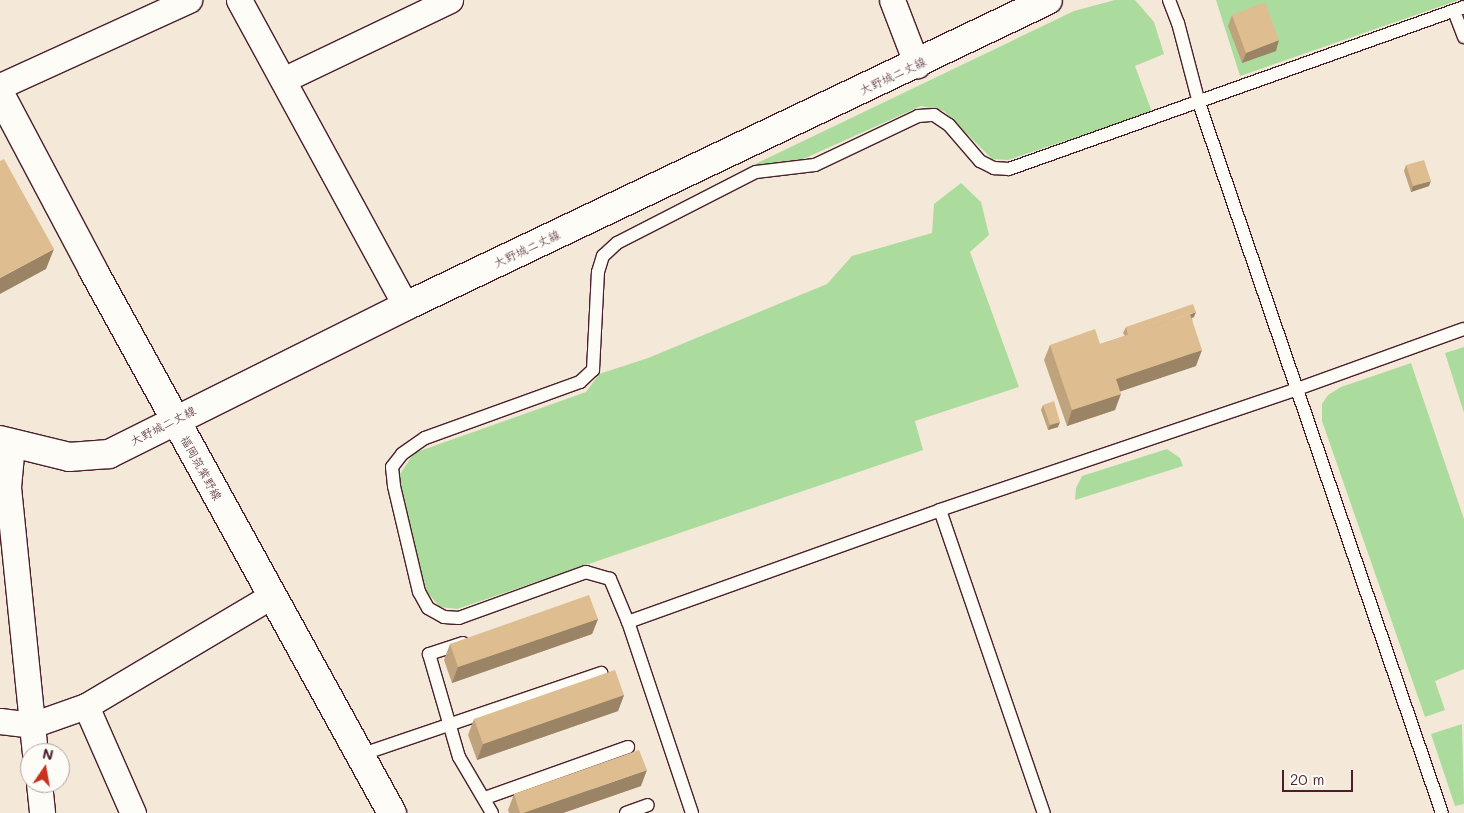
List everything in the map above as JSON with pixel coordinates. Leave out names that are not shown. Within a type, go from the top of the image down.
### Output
[{"type":"main road","name":"大野城二丈線","points":[[6,442],[69,457],[92,457],[109,454],[406,306],[917,65],[1048,0]]},
{"type":"main road","name":"福岡筑紫野線","points":[[0,94],[175,420],[392,813]]},
{"type":"street","points":[[0,86],[189,0]]},
{"type":"street","points":[[239,0],[285,79],[406,306]]},
{"type":"street","points":[[285,79],[450,0]]},
{"type":"street","points":[[892,0],[917,65]]},
{"type":"street","points":[[6,442],[8,487],[34,743]]},
{"type":"street","points":[[0,722],[32,725],[86,706],[271,596]]},
{"type":"street","points":[[86,706],[133,813]]},
{"type":"street","points":[[40,793],[42,813]]},
{"type":"lane","points":[[1169,0],[1178,23],[1199,103],[1442,813]]},
{"type":"lane","points":[[692,813],[628,622],[610,579],[586,572],[459,618],[444,617],[428,608],[419,592],[394,486],[392,467],[402,454],[425,438],[580,382],[594,370],[598,272],[603,256],[617,243],[756,172],[815,165],[918,116],[934,116],[950,125],[980,161],[994,168],[1009,169],[1459,9],[1464,37]]},
{"type":"lane","points":[[628,622],[940,510],[1297,389],[1464,329]]},
{"type":"lane","points":[[940,510],[1044,813]]},
{"type":"lane","points":[[476,638],[429,654],[459,757],[485,798],[492,813]]},
{"type":"lane","points":[[360,755],[601,673]]},
{"type":"lane","points":[[485,798],[628,747]]},
{"type":"lane","points":[[626,813],[648,805]]},
{"type":"green space","points":[[1115,0],[1135,0],[1154,22],[1164,54],[1135,66],[1152,112],[1008,160],[992,159],[944,111],[921,106],[801,160],[747,168],[1074,11]]},
{"type":"green space","points":[[1216,0],[1459,0],[1240,76]]},
{"type":"green space","points":[[961,183],[981,202],[989,235],[970,252],[1019,387],[915,421],[923,450],[457,609],[440,607],[426,591],[398,477],[414,453],[586,392],[599,374],[648,358],[827,284],[852,256],[932,233],[934,204]]},
{"type":"green space","points":[[1464,347],[1464,413],[1445,353]]},
{"type":"green space","points":[[1411,363],[1464,519],[1464,669],[1435,681],[1445,710],[1425,717],[1322,421],[1322,404],[1328,395],[1341,387]]},
{"type":"green space","points":[[1167,449],[1180,458],[1183,466],[1075,500],[1076,488],[1082,476]]},
{"type":"green space","points":[[1462,724],[1464,804],[1455,806],[1431,734]]},
{"type":"building","points":[[1265,2],[1279,40],[1246,53],[1232,15]]},
{"type":"building","points":[[4,159],[54,249],[0,278],[0,161]]},
{"type":"building","points":[[1424,160],[1431,181],[1413,186],[1406,165]]},
{"type":"building","points":[[1193,304],[1196,312],[1128,335],[1126,327]]},
{"type":"building","points":[[1190,314],[1202,350],[1116,379],[1121,394],[1072,410],[1050,345],[1095,329],[1100,344]]},
{"type":"building","points":[[1054,401],[1060,422],[1050,425],[1043,405]]},
{"type":"building","points":[[589,595],[598,619],[458,667],[450,644]]},
{"type":"building","points":[[615,670],[624,695],[483,744],[474,719]]},
{"type":"building","points":[[639,750],[647,770],[520,813],[514,794]]}]
